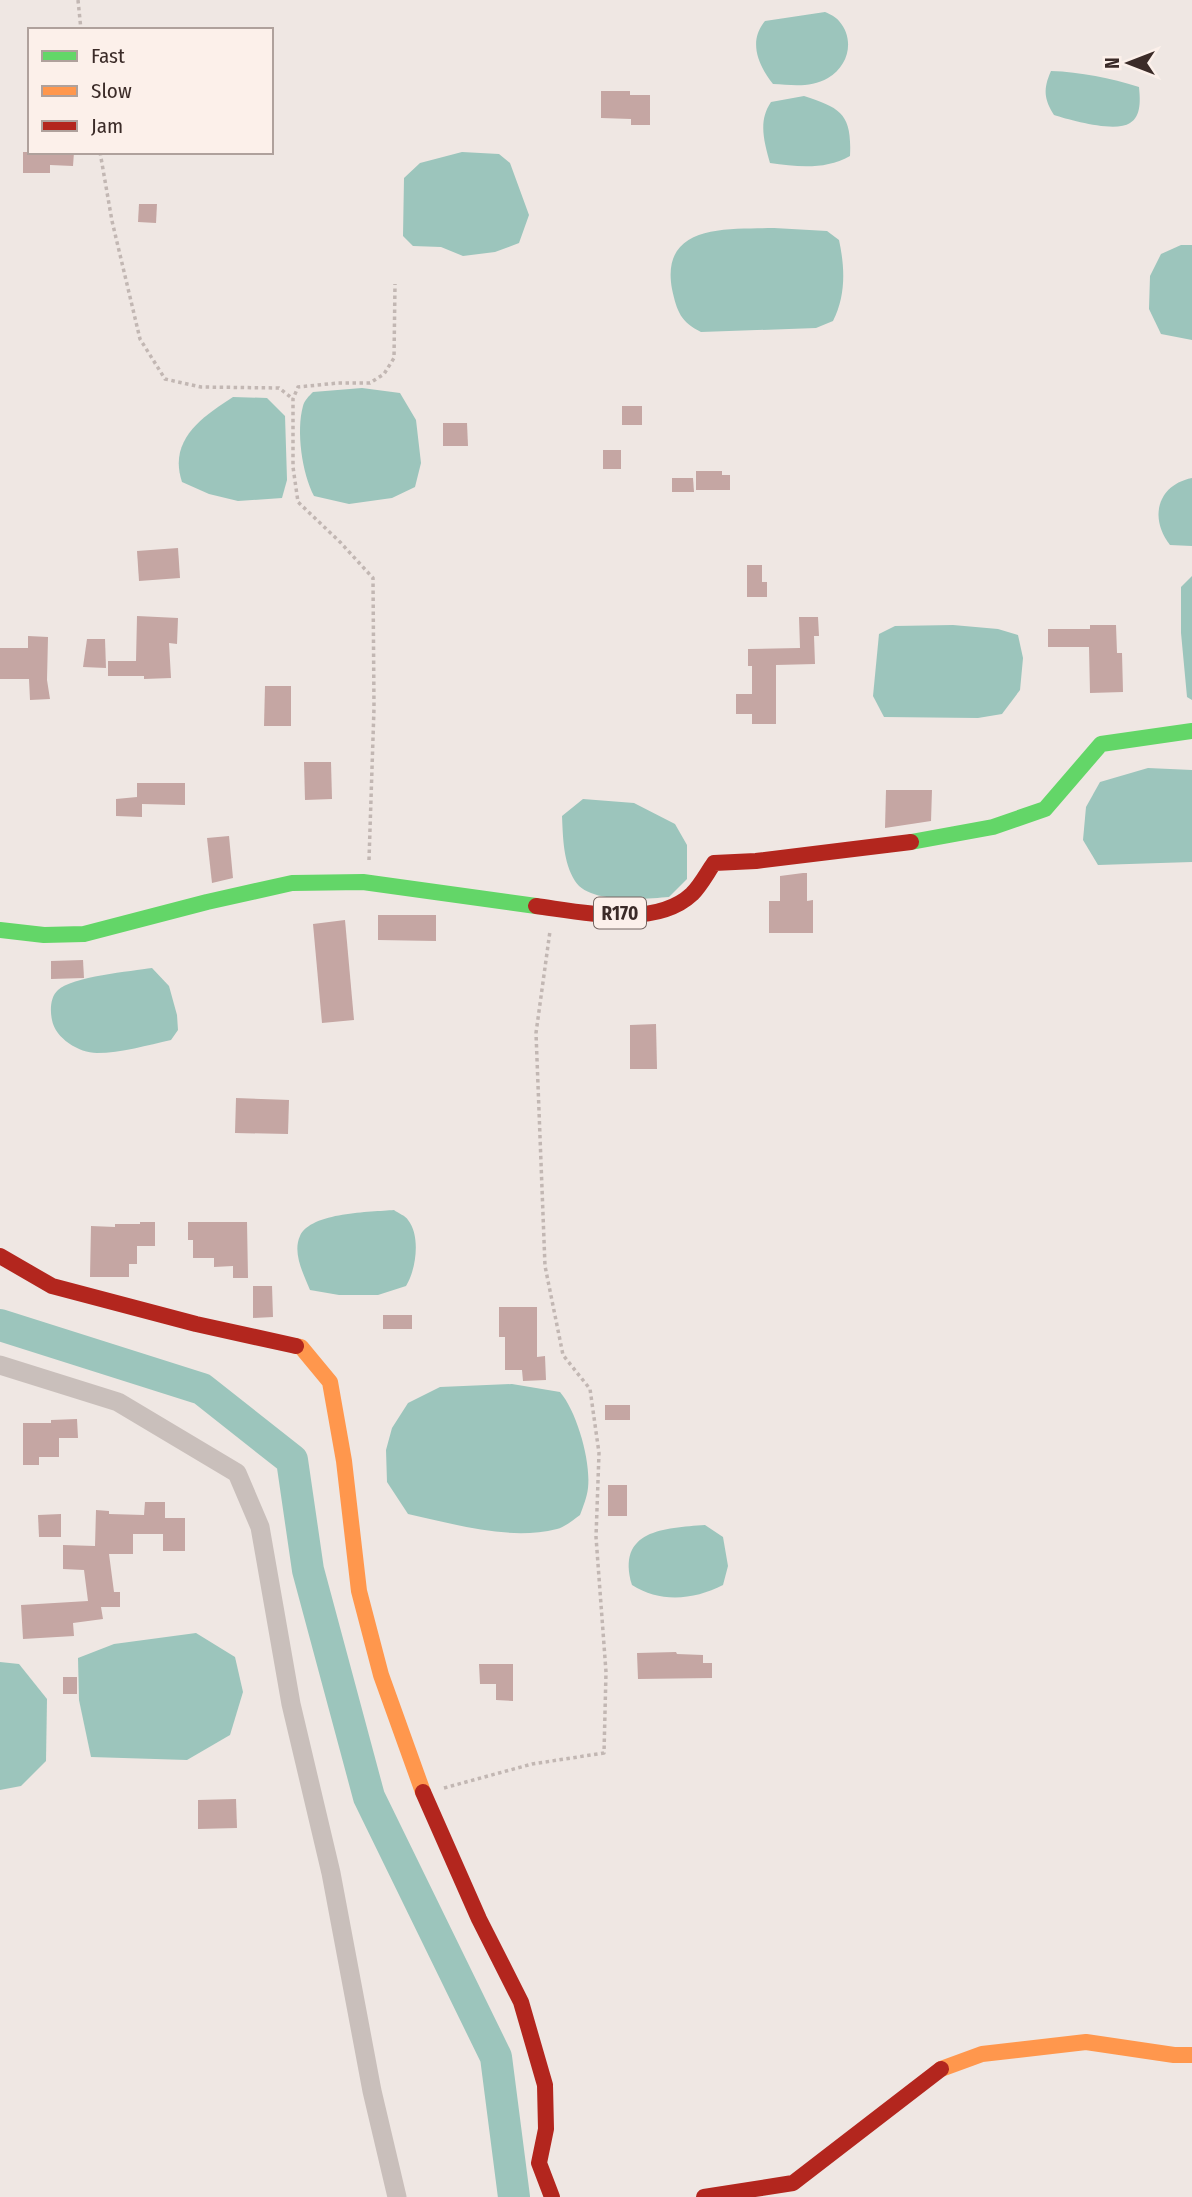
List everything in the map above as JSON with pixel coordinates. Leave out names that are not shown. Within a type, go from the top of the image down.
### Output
[{"type":"street","name":"R170","points":[[0,930],[44,935],[84,934],[292,883],[363,882],[553,908],[583,915],[658,912],[689,898],[714,863],[756,861],[913,842],[993,827],[1045,809],[1101,744],[1192,731]]},
{"type":"street","points":[[0,1256],[52,1286],[196,1324],[301,1347],[330,1382],[344,1461],[359,1591],[381,1675],[423,1793],[479,1920],[522,2002],[545,2085],[546,2129],[539,2163],[552,2197]]},
{"type":"street","points":[[0,1365],[118,1402],[237,1474],[260,1527],[291,1704],[331,1873],[372,2091],[397,2197]]},
{"type":"street","points":[[704,2197],[793,2183],[941,2069],[982,2054],[1086,2042],[1174,2055],[1192,2055]]},
{"type":"path","points":[[78,0],[81,28]]},
{"type":"path","points":[[100,154],[112,221],[140,339],[165,379],[201,387],[279,388],[293,399]]},
{"type":"path","points":[[363,882],[370,856],[374,708],[373,578],[298,502],[293,467],[293,399],[298,387],[370,383],[384,374],[394,358],[395,284]]},
{"type":"path","points":[[423,1793],[532,1764],[604,1753],[606,1672],[596,1537],[599,1453],[590,1388],[563,1354],[545,1266],[536,1033],[553,908]]},
{"type":"water","points":[[825,12],[838,20],[847,36],[847,52],[841,67],[828,78],[815,83],[773,84],[757,53],[757,37],[765,21]]},
{"type":"water","points":[[1051,71],[1095,76],[1139,87],[1137,116],[1130,123],[1114,127],[1092,125],[1054,115],[1046,94]]},
{"type":"water","points":[[804,96],[835,109],[842,115],[849,131],[850,156],[821,165],[770,163],[763,131],[767,109],[771,102]]},
{"type":"water","points":[[462,152],[499,154],[510,163],[529,215],[519,243],[495,252],[463,256],[441,247],[413,246],[403,236],[404,178],[420,163]]},
{"type":"water","points":[[774,228],[827,231],[839,240],[843,281],[833,321],[816,328],[701,332],[684,320],[672,289],[671,267],[676,252],[687,241],[701,234],[718,230]]},
{"type":"water","points":[[1181,245],[1192,245],[1192,340],[1161,334],[1149,309],[1150,276],[1161,254]]},
{"type":"water","points":[[362,388],[400,393],[416,420],[421,463],[415,487],[392,498],[349,504],[314,496],[301,452],[300,427],[304,404],[313,392]]},
{"type":"water","points":[[233,397],[267,398],[285,416],[287,480],[282,498],[238,501],[209,494],[182,482],[179,467],[184,442],[200,422]]},
{"type":"water","points":[[1192,478],[1192,546],[1170,545],[1160,524],[1160,504],[1171,488]]},
{"type":"water","points":[[1192,576],[1192,700],[1187,697],[1181,633],[1181,587]]},
{"type":"water","points":[[953,625],[998,629],[1018,635],[1023,658],[1020,690],[1002,714],[978,718],[884,717],[873,696],[879,634],[895,626]]},
{"type":"water","points":[[1148,768],[1192,770],[1192,862],[1098,865],[1083,840],[1086,807],[1100,782]]},
{"type":"water","points":[[583,799],[634,803],[675,824],[687,845],[687,879],[669,897],[646,899],[605,897],[582,888],[575,881],[568,866],[562,816]]},
{"type":"water","points":[[152,968],[169,986],[177,1015],[178,1030],[171,1040],[97,1053],[69,1043],[54,1027],[51,1008],[53,996],[65,985],[88,978]]},
{"type":"water","points":[[394,1210],[407,1219],[415,1235],[416,1253],[406,1286],[378,1295],[339,1295],[310,1290],[297,1250],[300,1236],[306,1228],[316,1222],[342,1215]]},
{"type":"water","points":[[512,1384],[560,1392],[572,1412],[587,1464],[588,1488],[580,1515],[557,1529],[520,1533],[482,1530],[408,1514],[387,1482],[386,1450],[392,1428],[408,1403],[440,1387]]},
{"type":"water","points":[[705,1525],[723,1537],[728,1566],[723,1585],[700,1594],[665,1597],[632,1585],[629,1567],[631,1553],[637,1543],[660,1531]]},
{"type":"water","points":[[196,1633],[235,1657],[243,1692],[230,1735],[187,1760],[91,1757],[79,1700],[78,1658],[114,1644]]},
{"type":"water","points":[[0,1662],[19,1664],[47,1699],[46,1761],[21,1786],[0,1790]]},
{"type":"building","points":[[601,91],[630,91],[630,95],[650,95],[650,125],[631,125],[631,119],[601,118]]},
{"type":"building","points":[[23,152],[74,154],[73,166],[50,165],[50,173],[23,173]]},
{"type":"building","points":[[139,204],[157,204],[156,223],[138,222]]},
{"type":"building","points":[[622,406],[642,406],[642,425],[622,425]]},
{"type":"building","points":[[443,423],[467,423],[468,446],[443,446]]},
{"type":"building","points":[[603,450],[621,450],[621,469],[603,469]]},
{"type":"building","points":[[696,471],[722,471],[722,475],[730,475],[730,490],[696,490]]},
{"type":"building","points":[[672,478],[693,478],[694,492],[672,492]]},
{"type":"building","points":[[178,548],[180,578],[139,581],[137,551]]},
{"type":"building","points":[[747,565],[762,565],[762,582],[767,582],[767,597],[747,597]]},
{"type":"building","points":[[137,616],[178,618],[177,644],[169,643],[171,678],[108,676],[108,661],[136,661]]},
{"type":"building","points":[[799,617],[818,617],[819,636],[814,636],[815,664],[776,665],[776,724],[752,724],[752,714],[736,714],[736,694],[752,694],[752,666],[748,666],[748,649],[800,648]]},
{"type":"building","points":[[1090,625],[1116,625],[1117,653],[1122,653],[1123,692],[1090,693],[1089,647],[1048,647],[1048,629],[1090,629]]},
{"type":"building","points":[[28,636],[48,637],[47,680],[50,699],[30,700],[29,679],[0,679],[0,648],[28,648]]},
{"type":"building","points":[[87,639],[105,639],[106,668],[83,667]]},
{"type":"building","points":[[265,686],[291,686],[291,726],[264,726]]},
{"type":"building","points":[[304,762],[331,762],[332,799],[305,800]]},
{"type":"building","points":[[137,783],[185,783],[185,805],[142,804],[142,817],[116,816],[116,799],[137,797]]},
{"type":"building","points":[[886,790],[932,790],[931,821],[885,828]]},
{"type":"building","points":[[229,836],[233,878],[212,883],[207,838]]},
{"type":"building","points":[[807,873],[807,901],[813,900],[813,933],[769,933],[769,901],[780,901],[780,876]]},
{"type":"building","points":[[378,915],[436,915],[436,941],[378,940]]},
{"type":"building","points":[[345,920],[354,1020],[322,1023],[313,924]]},
{"type":"building","points":[[83,960],[84,978],[51,979],[51,961]]},
{"type":"building","points":[[656,1024],[657,1069],[630,1069],[630,1025]]},
{"type":"building","points":[[236,1098],[289,1100],[288,1134],[235,1133]]},
{"type":"building","points":[[155,1222],[155,1246],[137,1246],[137,1264],[129,1264],[129,1277],[90,1277],[91,1226],[115,1227],[115,1224]]},
{"type":"building","points":[[188,1222],[247,1222],[248,1278],[233,1278],[233,1266],[214,1267],[214,1258],[193,1258],[193,1240],[188,1240]]},
{"type":"building","points":[[253,1286],[272,1286],[273,1317],[253,1318]]},
{"type":"building","points":[[499,1307],[537,1307],[537,1357],[545,1356],[546,1380],[523,1381],[522,1370],[505,1370],[505,1337],[499,1337]]},
{"type":"building","points":[[383,1315],[412,1315],[412,1329],[383,1329]]},
{"type":"building","points":[[605,1405],[630,1405],[630,1420],[605,1420]]},
{"type":"building","points":[[77,1419],[78,1438],[59,1438],[59,1457],[39,1457],[39,1465],[23,1465],[23,1423]]},
{"type":"building","points":[[608,1485],[627,1485],[627,1516],[608,1516]]},
{"type":"building","points":[[145,1502],[165,1502],[165,1518],[185,1518],[185,1551],[163,1551],[163,1534],[133,1534],[133,1554],[109,1554],[114,1592],[120,1592],[120,1607],[101,1607],[103,1619],[73,1623],[74,1636],[23,1639],[21,1605],[88,1601],[84,1570],[63,1569],[63,1545],[95,1546],[96,1510],[109,1511],[109,1514],[144,1515]]},
{"type":"building","points":[[61,1514],[61,1537],[39,1537],[38,1515]]},
{"type":"building","points":[[676,1652],[703,1655],[703,1663],[712,1663],[712,1678],[638,1679],[637,1653]]},
{"type":"building","points":[[479,1664],[513,1664],[513,1701],[496,1700],[496,1684],[480,1684]]},
{"type":"building","points":[[63,1677],[77,1677],[77,1694],[63,1694]]},
{"type":"building","points":[[236,1799],[237,1828],[198,1829],[198,1800]]},
{"type":"waterway","points":[[0,1325],[202,1389],[292,1460],[308,1570],[369,1797],[496,2057],[514,2197]]},
{"type":"traffic: fast","points":[[911,842],[993,827],[1045,809],[1101,744],[1192,731]]},
{"type":"traffic: fast","points":[[0,930],[44,935],[84,934],[292,883],[363,882],[536,906]]},
{"type":"traffic: slow","points":[[296,1346],[301,1347],[330,1382],[344,1461],[359,1591],[381,1675],[423,1792]]},
{"type":"traffic: slow","points":[[941,2069],[982,2054],[1086,2042],[1174,2055],[1192,2055]]},
{"type":"traffic: jam","points":[[536,906],[595,914],[638,915],[677,905],[692,894],[714,863],[756,861],[911,842]]},
{"type":"traffic: jam","points":[[0,1256],[52,1286],[196,1324],[296,1346]]},
{"type":"traffic: jam","points":[[423,1792],[479,1919],[521,2002],[545,2085],[546,2129],[539,2163],[552,2197]]},
{"type":"traffic: jam","points":[[704,2197],[793,2183],[941,2069]]}]
